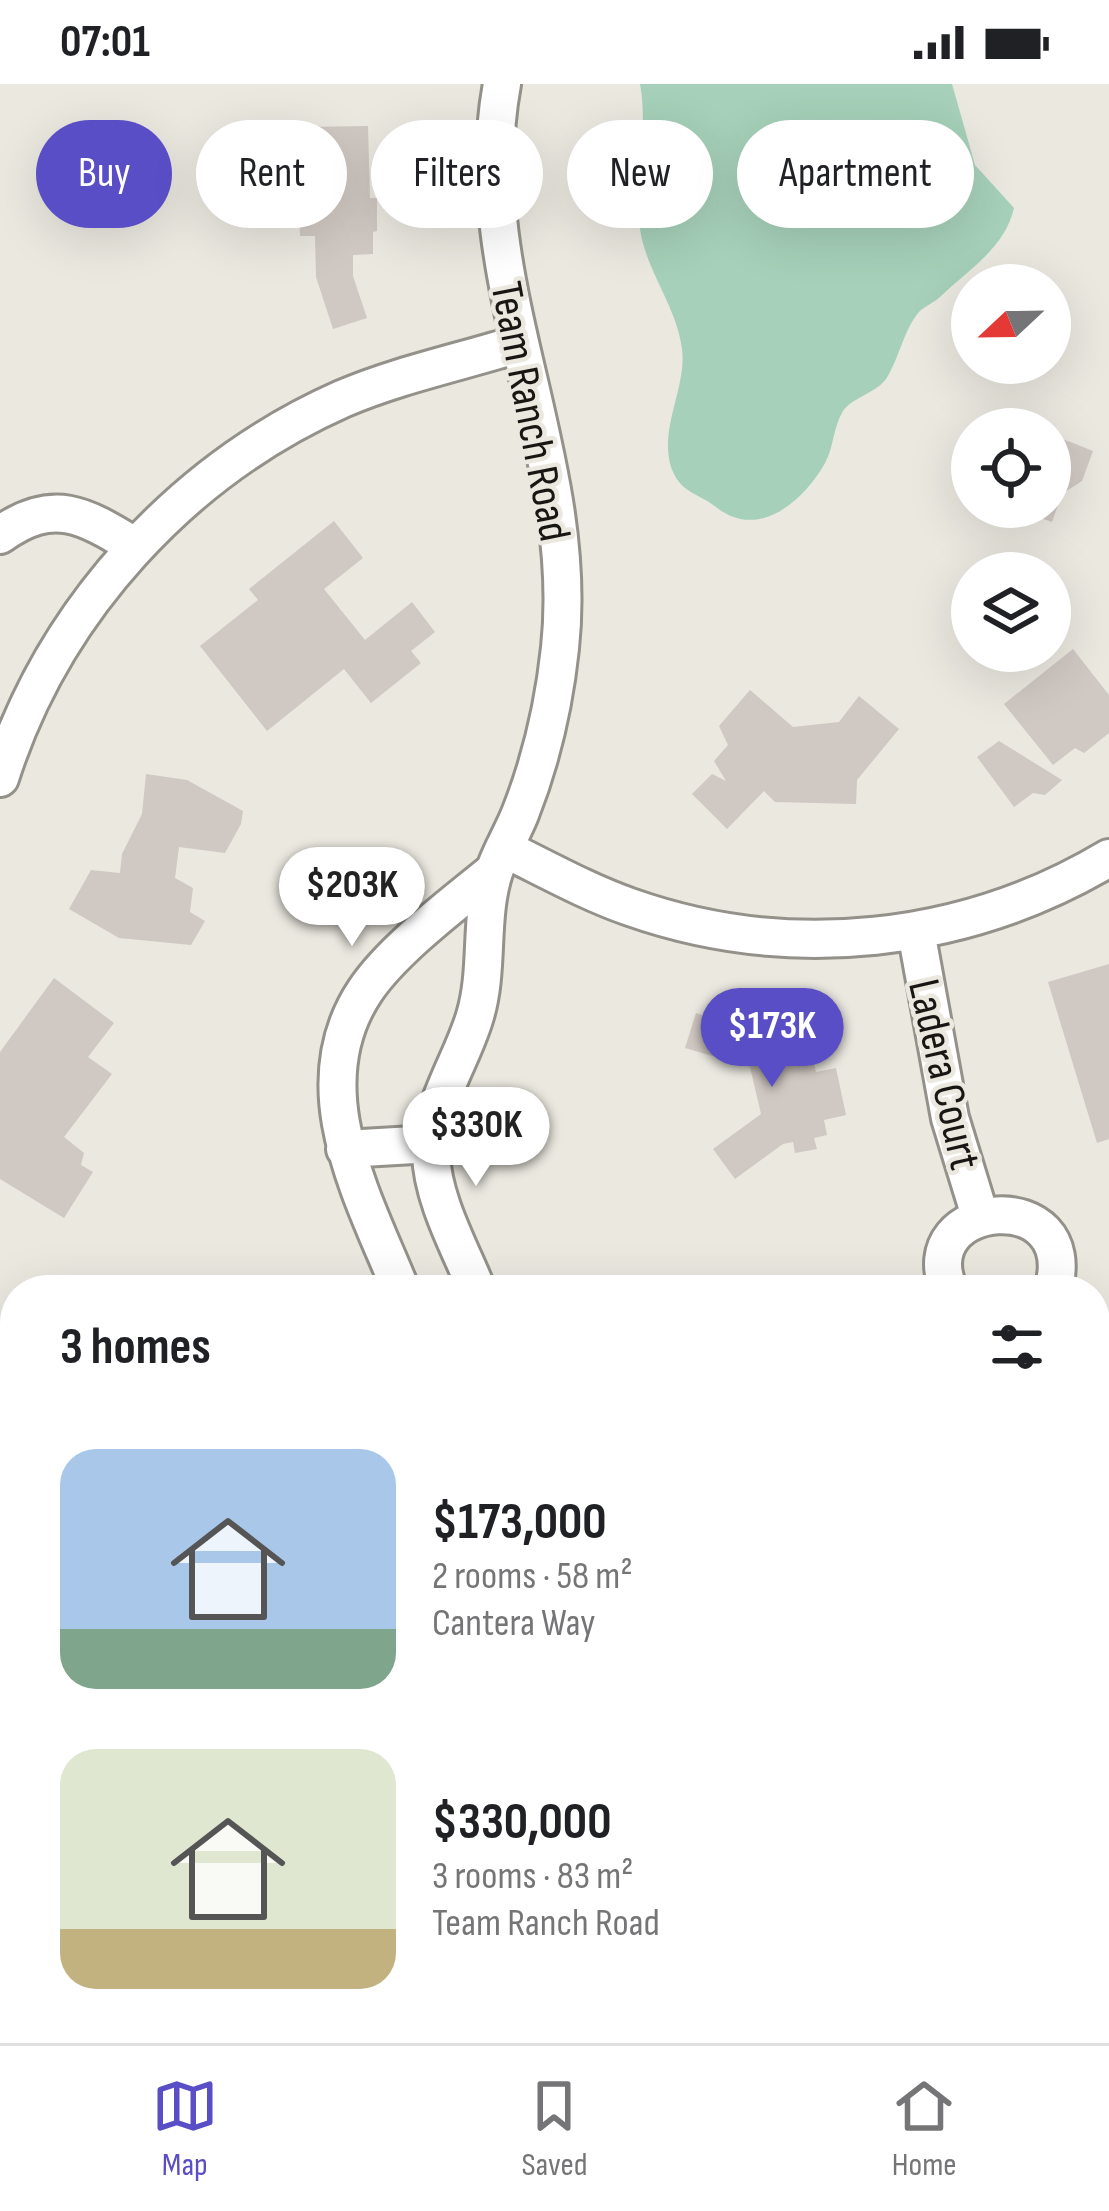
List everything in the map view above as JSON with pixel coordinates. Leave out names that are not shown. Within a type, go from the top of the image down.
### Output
[{"type":"street","name":"Team Ranch Road","points":[[471,1275],[434,1176],[431,1144],[446,1087],[479,1001],[499,860],[545,736],[555,692],[563,596],[555,496],[503,266],[493,180],[502,84]]},
{"type":"street","points":[[0,778],[11,709],[136,547],[191,492],[311,413],[375,387],[518,344]]},
{"type":"street","points":[[0,535],[21,522],[58,512],[91,520],[136,547]]},
{"type":"street","points":[[499,860],[628,907],[701,927],[805,940],[916,931],[1022,900],[1109,858]]},
{"type":"street","name":"Team Ranch Road","points":[[395,1275],[345,1149],[337,1075],[355,1007],[376,976],[499,860]]},
{"type":"street","name":"Ladera Court","points":[[916,931],[946,1097],[980,1216]]},
{"type":"street","points":[[345,1149],[431,1144]]},
{"type":"street","name":"Ladera Court","points":[[946,1275],[944,1260],[950,1242],[963,1226],[980,1216],[1012,1214],[1040,1228],[1051,1244],[1056,1275]]},
{"type":"shaded area","points":[[640,84],[952,84],[962,120],[737,120],[737,228],[974,228],[974,161],[1014,208],[1003,235],[977,264],[951,264],[951,287],[918,313],[886,379],[843,411],[828,457],[805,491],[763,518],[732,516],[684,487],[671,467],[668,437],[682,349],[640,228],[713,228],[713,120],[643,120]]},
{"type":"building","points":[[347,126],[368,126],[371,228],[377,231],[373,232],[373,254],[353,255],[353,276],[367,318],[333,329],[316,277],[315,236],[300,236],[300,228],[347,228]]},
{"type":"building","points":[[1071,442],[1093,451],[1082,481],[1071,488]]},
{"type":"building","points":[[334,521],[363,558],[324,589],[365,640],[412,602],[435,632],[411,651],[421,663],[371,703],[344,669],[267,731],[200,646],[258,600],[249,589]]},
{"type":"building","points":[[1071,651],[1109,695],[1109,733],[1084,753],[1075,748],[1053,765],[1004,704],[1044,672],[1071,672]]},
{"type":"building","points":[[750,690],[793,727],[839,722],[859,696],[899,729],[857,780],[856,804],[775,802],[764,791],[727,829],[692,794],[712,774],[726,781],[714,761],[728,745],[719,726]]},
{"type":"building","points":[[999,741],[1062,780],[1045,795],[1033,793],[1014,807],[977,757]]},
{"type":"building","points":[[146,774],[187,780],[243,811],[225,853],[179,847],[175,878],[193,888],[190,912],[205,921],[191,945],[119,938],[69,909],[91,870],[120,873],[122,854],[142,814]]},
{"type":"building","points":[[1109,964],[1109,1139],[1097,1143],[1048,982]]},
{"type":"building","points":[[54,978],[114,1023],[88,1057],[112,1074],[64,1137],[84,1153],[81,1165],[93,1172],[64,1218],[0,1179],[0,1052]]},
{"type":"building","points":[[696,1013],[771,1036],[806,1029],[816,1072],[836,1068],[846,1115],[824,1120],[827,1135],[814,1138],[817,1149],[795,1153],[793,1142],[783,1144],[735,1179],[713,1149],[761,1114],[750,1067],[685,1048]]}]
